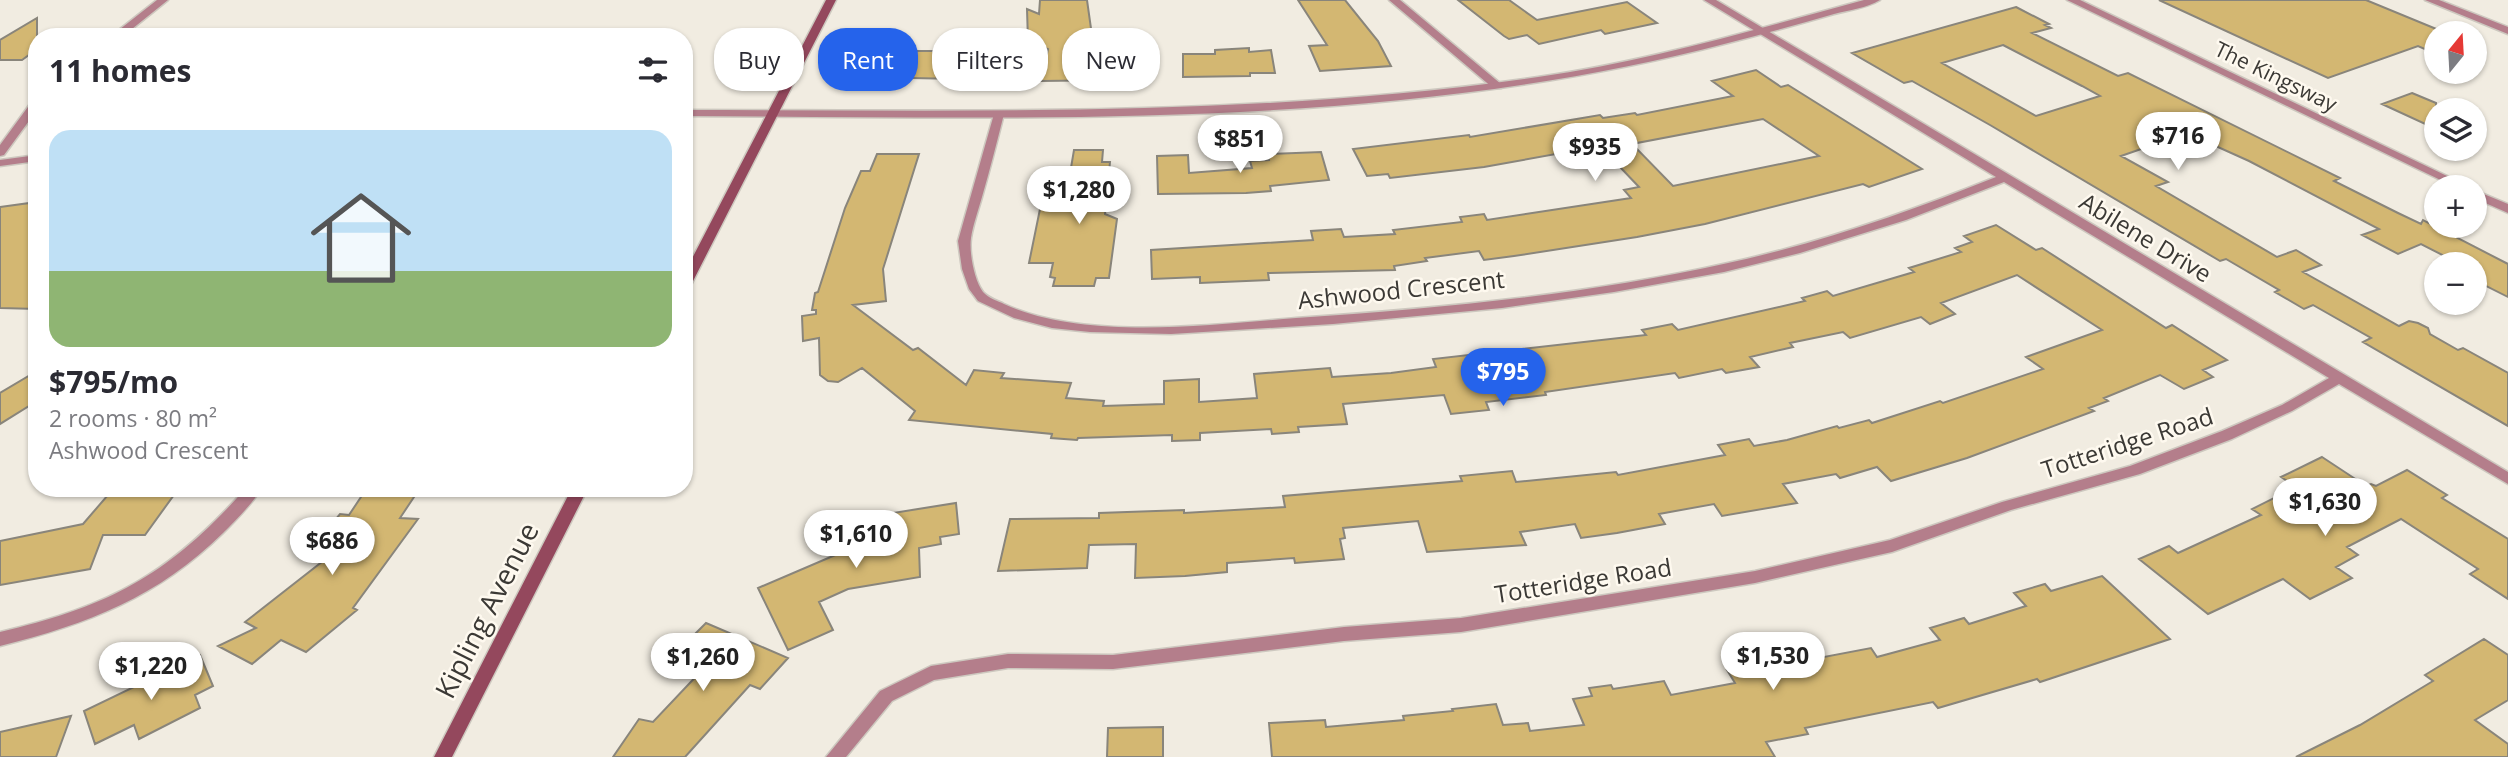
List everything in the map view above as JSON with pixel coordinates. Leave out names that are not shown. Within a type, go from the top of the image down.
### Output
[{"type":"main road","points":[[693,269],[831,0]]},
{"type":"main road","name":"Kipling Avenue","points":[[443,757],[575,497]]},
{"type":"street","points":[[127,28],[163,0]]},
{"type":"street","points":[[1394,0],[1497,86]]},
{"type":"street","name":"Abilene Drive","points":[[1709,0],[2508,479]]},
{"type":"street","points":[[693,113],[1124,114],[1289,108],[1376,101],[1594,71],[1763,31],[1875,0]]},
{"type":"street","name":"The Kingsway","points":[[2072,0],[2438,175]]},
{"type":"street","points":[[2430,0],[2508,31]]},
{"type":"street","points":[[0,153],[28,114]]},
{"type":"street","name":"Ashwood Crescent","points":[[999,114],[964,241],[965,259],[978,295],[999,308],[1062,325],[1172,329],[1249,326],[1415,312],[1594,291],[1724,268],[1794,251],[1915,215],[2005,178]]},
{"type":"street","points":[[0,163],[28,159]]},
{"type":"street","points":[[2487,198],[2508,209]]},
{"type":"street","name":"Totteridge Road","points":[[835,757],[886,696],[931,673],[1008,661],[1112,662],[1344,634],[1461,625],[1755,577],[1892,546],[2007,506],[2135,470],[2227,435],[2287,408],[2339,379]]},
{"type":"street","points":[[0,639],[42,630],[100,611],[151,584],[201,547],[247,497]]},
{"type":"building","points":[[1040,0],[1087,0],[1091,28],[1062,28],[1062,81],[1048,81],[1048,28],[1028,28],[1027,9],[1039,14]]},
{"type":"building","points":[[1298,0],[1345,0],[1378,41],[1391,66],[1320,71],[1309,46],[1327,45]]},
{"type":"building","points":[[1458,0],[1509,0],[1537,20],[1627,2],[1657,23],[1605,34],[1601,30],[1539,44],[1527,35],[1509,39]]},
{"type":"building","points":[[2159,0],[2366,0],[2424,24],[2424,49],[2418,46],[2328,78]]},
{"type":"building","points":[[2016,7],[2049,24],[2045,25],[2051,28],[2032,33],[2118,76],[2128,73],[2340,178],[2334,181],[2421,224],[2424,221],[2424,238],[2458,238],[2485,252],[2437,252],[2421,244],[2398,254],[2362,235],[2379,229],[2249,161],[2187,133],[2121,156],[2168,182],[2156,186],[2277,257],[2296,250],[2321,265],[2303,272],[2399,326],[2409,321],[2418,323],[2428,328],[2430,334],[2458,350],[2463,348],[2508,373],[2508,426],[2363,342],[2371,338],[2313,305],[2304,309],[2275,292],[2279,290],[2226,259],[2220,261],[1990,125],[1912,81],[1904,83],[1852,53]],"holes":[[[2003,45],[2100,96],[2036,116],[1942,63]]]},
{"type":"building","points":[[37,18],[37,28],[28,28],[28,56],[22,60],[0,60],[0,40]]},
{"type":"building","points":[[1249,48],[1249,52],[1271,50],[1275,73],[1183,77],[1183,54],[1215,54],[1215,50]]},
{"type":"building","points":[[918,51],[932,51],[932,78],[918,78]]},
{"type":"building","points":[[1756,70],[1781,87],[1788,85],[1922,169],[1869,187],[1863,184],[1705,224],[1514,256],[1484,260],[1479,251],[1425,258],[1427,261],[1394,266],[1395,270],[1268,273],[1269,280],[1200,283],[1200,277],[1152,279],[1151,250],[1313,240],[1311,231],[1341,229],[1344,237],[1395,234],[1393,230],[1462,222],[1460,217],[1484,214],[1487,220],[1631,198],[1624,190],[1639,187],[1600,146],[1484,167],[1390,178],[1388,174],[1367,176],[1353,149],[1470,137],[1600,115],[1603,118],[1635,113],[1637,115],[1733,96],[1712,81]],"holes":[[[1763,119],[1819,156],[1673,186],[1632,144]]]},
{"type":"building","points":[[2412,93],[2424,98],[2424,123],[2382,104]]},
{"type":"building","points":[[1074,150],[1103,150],[1102,162],[1110,162],[1105,214],[1117,219],[1109,278],[1096,278],[1094,286],[1053,286],[1055,278],[1050,277],[1053,263],[1029,263],[1040,209],[1064,209]]},
{"type":"building","points":[[1321,152],[1329,180],[1270,186],[1271,191],[1158,194],[1157,156],[1188,155],[1189,173],[1252,168],[1250,161],[1269,160],[1268,154]]},
{"type":"building","points":[[877,154],[919,154],[883,269],[886,301],[853,305],[913,350],[918,348],[966,385],[974,370],[1004,373],[1001,378],[1071,383],[1066,398],[1104,401],[1103,406],[1164,404],[1164,381],[1199,379],[1199,402],[1257,398],[1254,374],[1330,368],[1332,377],[1391,373],[1436,367],[1433,359],[1646,335],[1642,330],[1672,324],[1678,330],[1805,301],[1802,298],[1827,291],[1833,296],[1914,272],[1909,268],[1961,252],[1955,248],[1972,242],[1964,236],[1996,225],[2036,250],[2042,248],[2166,328],[2172,325],[2227,360],[2203,370],[2213,377],[2184,389],[2160,375],[2104,398],[2108,401],[2089,408],[2094,411],[1967,458],[1891,481],[1877,467],[1840,478],[1836,474],[1783,484],[1797,503],[1722,516],[1714,504],[1659,514],[1665,524],[1617,533],[1581,538],[1575,524],[1520,532],[1526,545],[1427,552],[1418,521],[1343,528],[1345,538],[1340,539],[1344,559],[1295,563],[1294,558],[1227,563],[1227,572],[1185,576],[1135,578],[1136,544],[1089,545],[1087,568],[998,571],[1010,519],[1099,518],[1099,513],[1184,510],[1184,513],[1285,507],[1283,496],[1462,481],[1460,476],[1512,471],[1516,482],[1616,472],[1618,475],[1725,455],[1718,445],[1749,439],[1754,446],[1787,440],[1837,426],[1839,428],[1869,420],[1872,423],[1940,401],[1943,403],[2043,369],[2026,357],[2102,330],[2017,275],[1941,303],[1955,314],[1930,324],[1921,317],[1850,338],[1843,332],[1790,343],[1793,347],[1750,357],[1759,367],[1726,373],[1722,369],[1679,378],[1675,373],[1545,392],[1546,395],[1486,402],[1489,410],[1451,414],[1444,395],[1343,404],[1347,424],[1298,427],[1299,432],[1272,434],[1271,429],[1200,433],[1200,440],[1172,441],[1172,435],[1077,440],[1051,438],[1052,434],[909,420],[915,411],[862,368],[838,382],[828,381],[820,375],[819,338],[803,341],[802,316],[816,314],[816,310],[812,310],[815,293],[818,292],[845,208],[861,171],[870,171]]},
{"type":"building","points":[[28,203],[28,309],[0,308],[0,207]]},
{"type":"building","points":[[2487,253],[2508,264],[2508,297],[2487,286]]},
{"type":"building","points":[[28,376],[28,407],[0,424],[0,393]]},
{"type":"building","points":[[2322,457],[2366,486],[2376,486],[2407,470],[2447,495],[2442,498],[2508,539],[2508,599],[2470,574],[2478,569],[2401,519],[2347,547],[2358,555],[2336,567],[2352,578],[2310,599],[2283,579],[2208,614],[2139,559],[2169,546],[2178,553],[2261,515],[2252,509],[2296,487],[2281,477]]},
{"type":"building","points":[[106,497],[172,497],[145,535],[103,535],[90,569],[0,585],[0,541],[83,524]]},
{"type":"building","points":[[361,497],[414,497],[400,518],[418,519],[353,608],[357,610],[306,652],[281,640],[252,664],[218,646],[256,628],[245,622],[346,543],[318,541],[340,514],[349,515]]},
{"type":"building","points":[[956,503],[959,534],[940,537],[941,544],[919,548],[920,577],[848,589],[819,602],[833,630],[788,650],[758,588],[875,538],[874,516]]},
{"type":"building","points":[[2102,576],[2170,639],[2040,682],[2037,679],[1938,708],[1933,702],[1805,728],[1808,734],[1766,742],[1775,757],[1272,757],[1269,723],[1325,720],[1326,727],[1404,720],[1403,716],[1496,704],[1503,725],[1528,723],[1530,731],[1584,725],[1573,699],[1592,696],[1589,688],[1611,685],[1613,689],[1664,681],[1671,695],[1735,683],[1727,670],[1764,662],[1816,653],[1819,658],[1871,648],[1877,657],[1940,640],[1930,628],[1964,618],[1969,624],[2026,606],[2014,593],[2045,584],[2051,591]]},
{"type":"building","points":[[706,623],[788,658],[760,689],[750,685],[685,757],[613,757],[639,719],[653,722],[704,668],[674,655]]},
{"type":"building","points":[[2484,639],[2508,655],[2508,700],[2475,720],[2508,744],[2508,757],[2296,757],[2360,725],[2433,681],[2425,675]]},
{"type":"building","points":[[200,655],[213,686],[195,695],[200,708],[139,739],[134,725],[95,744],[84,711]]},
{"type":"building","points":[[71,716],[56,757],[0,757],[0,732]]},
{"type":"building","points":[[1163,727],[1163,757],[1107,757],[1108,728]]}]
